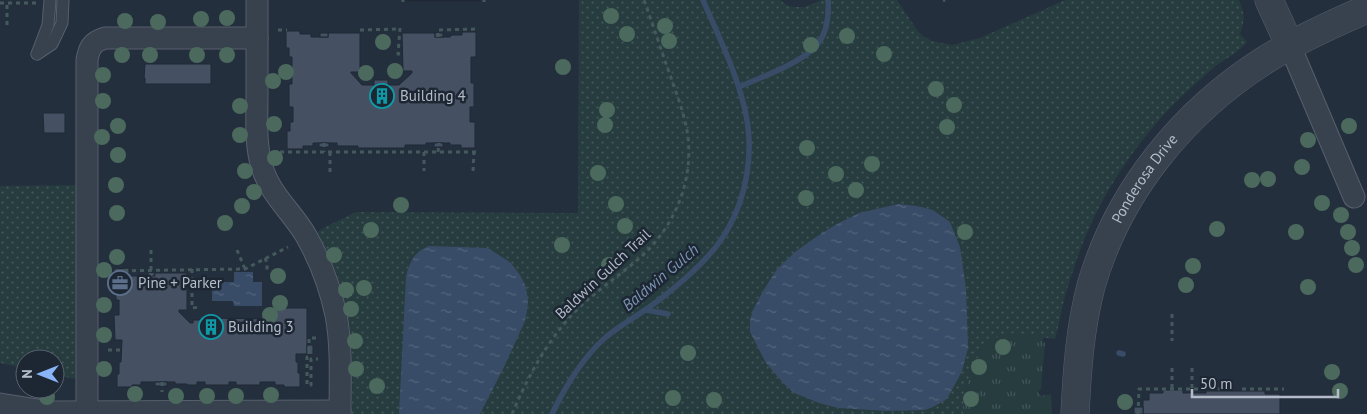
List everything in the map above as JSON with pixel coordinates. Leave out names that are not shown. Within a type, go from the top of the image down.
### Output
[{"type":"street","points":[[0,404],[43,412],[340,413],[338,337],[336,315],[329,290],[308,241],[301,228],[273,191],[260,160],[257,136],[257,0]]},
{"type":"street","points":[[1269,0],[1354,197]]},
{"type":"street","name":"Ponderosa Drive","points":[[1076,414],[1079,355],[1088,299],[1104,250],[1128,201],[1164,149],[1192,119],[1231,84],[1266,59],[1316,32],[1367,9]]},
{"type":"street","points":[[87,412],[87,60],[89,50],[94,43],[105,38],[257,38]]},
{"type":"lane","points":[[45,2],[48,25],[37,54],[52,44],[62,23],[63,0]]},
{"type":"path","name":"Baldwin Gulch Trail","points":[[512,414],[532,370],[556,333],[580,307],[656,241],[675,213],[684,189],[689,155],[686,128],[681,106],[644,0]]},
{"type":"path","points":[[0,2],[45,2]]},
{"type":"path","points":[[7,3],[7,26]]},
{"type":"path","points":[[360,30],[399,28],[398,54],[403,54]]},
{"type":"path","points":[[438,37],[438,30],[478,29]]},
{"type":"path","points":[[278,30],[287,30]]},
{"type":"path","points":[[438,143],[438,152]]},
{"type":"path","points":[[324,144],[324,152]]},
{"type":"path","points":[[280,152],[480,152]]},
{"type":"path","points":[[330,152],[330,173]]},
{"type":"path","points":[[424,152],[424,170]]},
{"type":"path","points":[[473,171],[474,152]]},
{"type":"path","points":[[108,270],[245,268],[288,247]]},
{"type":"path","points":[[152,250],[152,276]]},
{"type":"path","points":[[237,250],[245,268]]},
{"type":"path","points":[[265,258],[267,270]]},
{"type":"path","points":[[192,269],[192,308],[200,307]]},
{"type":"path","points":[[1172,314],[1172,341]]},
{"type":"path","points":[[317,338],[309,338],[309,357],[306,357],[306,385],[311,385],[311,359],[318,359]]},
{"type":"path","points":[[108,350],[121,350]]},
{"type":"path","points":[[1172,368],[1172,389]]},
{"type":"path","points":[[1192,368],[1192,389]]},
{"type":"path","points":[[162,382],[162,392]]},
{"type":"path","points":[[1138,414],[1139,389],[1229,388]]},
{"type":"path","points":[[1242,388],[1284,388]]},
{"type":"green space","points":[[579,0],[780,0],[788,6],[804,7],[822,0],[897,0],[923,36],[932,41],[952,45],[980,38],[1065,0],[1239,0],[1244,17],[1240,34],[1247,42],[1237,52],[1211,70],[1172,106],[1156,123],[1127,161],[1103,201],[1083,243],[1066,292],[1055,339],[1008,333],[982,351],[966,385],[963,398],[963,414],[352,414],[352,345],[347,310],[337,276],[317,232],[356,212],[578,213]]},
{"type":"green space","points":[[76,185],[76,379],[65,377],[65,349],[15,349],[15,366],[0,363],[0,186]]},
{"type":"green space","points":[[1008,333],[1045,337],[1042,340],[1045,343],[1041,389],[1038,392],[1041,396],[1051,394],[1052,414],[963,414],[964,394],[971,372],[979,356],[993,339]]},
{"type":"water","points":[[898,204],[933,210],[950,222],[960,247],[966,288],[968,348],[962,371],[947,399],[925,410],[887,411],[838,408],[794,393],[766,363],[750,332],[750,320],[753,310],[763,291],[777,269],[795,252],[816,237],[859,213]]},
{"type":"water","points":[[429,246],[488,248],[511,263],[526,287],[528,300],[525,321],[480,414],[399,414],[406,276],[414,257]]},
{"type":"water","points":[[234,272],[253,272],[253,282],[262,282],[262,306],[234,306],[233,301],[212,301],[212,282],[234,282]]},
{"type":"building","points":[[480,0],[480,1],[405,1]]},
{"type":"building","name":"Building 4","points":[[286,31],[300,31],[300,34],[311,34],[311,37],[328,37],[328,33],[360,33],[360,72],[351,73],[362,85],[374,85],[374,80],[388,80],[388,85],[399,85],[412,73],[412,71],[403,71],[402,33],[435,33],[435,37],[450,37],[452,35],[462,35],[462,32],[476,32],[476,57],[471,57],[471,83],[474,83],[474,107],[470,107],[470,122],[475,122],[475,148],[461,148],[461,145],[450,145],[450,143],[405,145],[405,148],[358,148],[358,146],[337,146],[337,143],[313,143],[313,146],[303,146],[303,149],[287,149],[287,131],[290,131],[290,122],[293,122],[293,107],[289,107],[289,84],[292,84],[292,57],[289,57],[289,48],[286,48]]},
{"type":"building","points":[[320,33],[328,33],[328,37],[320,37]]},
{"type":"building","points":[[435,33],[443,33],[443,37],[435,37]]},
{"type":"building","points":[[145,64],[211,64],[211,84],[145,84]]},
{"type":"building","points":[[43,113],[65,113],[65,133],[44,133]]},
{"type":"building","points":[[319,143],[329,143],[329,147],[319,147]]},
{"type":"building","points":[[434,143],[443,143],[443,147],[434,147]]},
{"type":"building","points":[[129,268],[129,274],[114,274],[114,269]]},
{"type":"building","points":[[148,272],[155,273],[155,276],[148,276]]},
{"type":"building","name":"Building 3","points":[[155,273],[187,273],[187,310],[179,310],[179,312],[190,323],[193,323],[193,320],[204,320],[204,318],[275,319],[275,308],[307,308],[307,354],[296,354],[298,373],[300,373],[300,387],[284,387],[284,385],[275,385],[275,382],[260,382],[260,385],[236,385],[236,382],[229,382],[229,385],[205,385],[205,382],[197,382],[197,385],[187,385],[175,384],[175,382],[141,382],[141,385],[132,385],[132,387],[117,387],[122,340],[115,340],[114,315],[119,315],[119,300],[116,300],[116,291],[114,291],[114,274],[155,276]]},
{"type":"building","points":[[307,345],[313,345],[313,355],[307,354]]},
{"type":"building","points":[[155,382],[167,382],[167,386],[155,386]]},
{"type":"building","points":[[1163,390],[1183,390],[1183,393],[1265,391],[1265,394],[1280,394],[1280,414],[1143,414],[1143,400],[1149,400],[1149,393],[1163,393]]},
{"type":"building","points":[[1134,407],[1143,407],[1143,414],[1134,414]]},
{"type":"waterway","name":"Baldwin Gulch","points":[[552,414],[569,382],[597,345],[659,300],[700,265],[721,240],[738,208],[747,173],[749,155],[747,119],[735,76],[703,0]]},
{"type":"waterway","points":[[739,87],[792,64],[810,52],[817,45],[827,24],[828,0]]},
{"type":"waterway","points":[[646,310],[668,314]]},
{"type":"waterway","points":[[1119,353],[1123,354]]},
{"type":"place","name":"Building 4","points":[[382,96]]},
{"type":"place","name":"Pine + Parker","points":[[120,283]]},
{"type":"place","name":"Building 3","points":[[211,327]]}]
